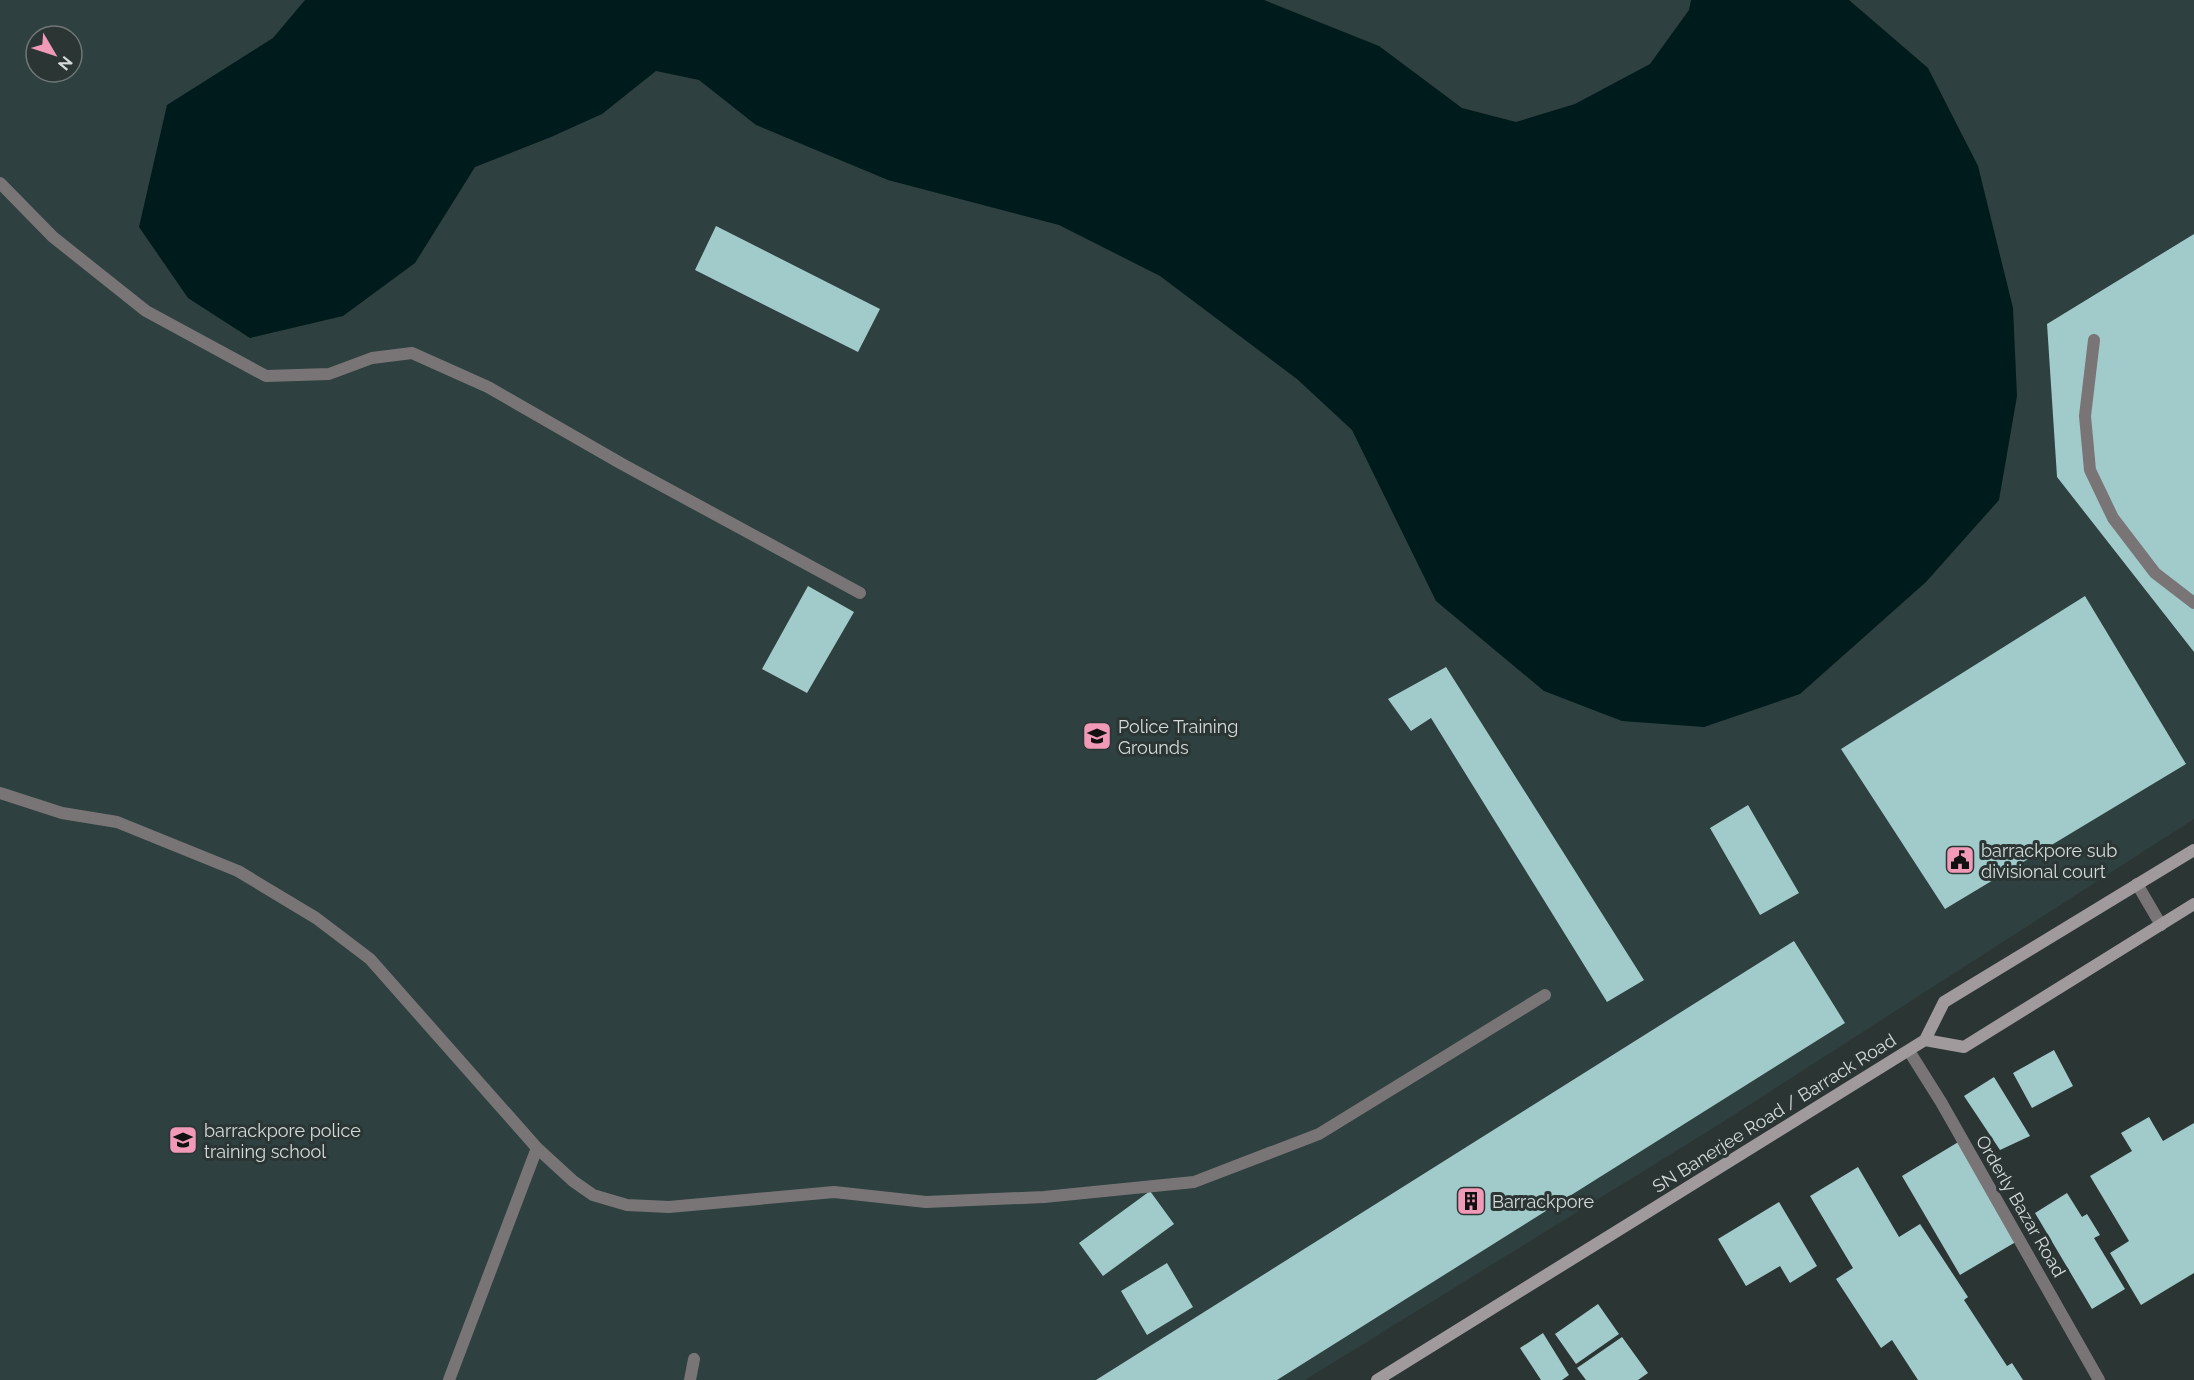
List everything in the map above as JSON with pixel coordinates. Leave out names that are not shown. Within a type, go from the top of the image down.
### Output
[{"type":"street","points":[[0,183],[53,237],[146,311],[266,376],[329,374],[372,358],[412,353],[488,387],[622,464],[860,593]]},
{"type":"street","points":[[2094,340],[2085,416],[2090,470],[2114,518],[2155,573],[2194,603]]},
{"type":"street","points":[[0,793],[62,813],[117,822],[238,871],[316,918],[370,959],[537,1148],[573,1181],[593,1194],[627,1205],[669,1207],[834,1192],[926,1203],[1044,1197],[1194,1182],[1319,1134],[1545,995]]},
{"type":"street","points":[[1925,1040],[1944,1002],[2194,850]]},
{"type":"street","points":[[2137,884],[2161,925]]},
{"type":"street","name":"SN Banerjee Road / Barrack Road","points":[[1377,1380],[1925,1040],[1964,1047],[2194,904]]},
{"type":"street","name":"Orderly Bazar Road","points":[[1909,1051],[1941,1102],[2099,1380]]},
{"type":"street","points":[[449,1380],[537,1148]]},
{"type":"street","points":[[690,1380],[694,1359]]},
{"type":"shaded area","name":"Police Training Grounds","points":[[0,0],[2194,0],[2194,234],[2047,324],[2057,477],[2194,652],[2194,819],[1715,1127],[1305,1380],[0,1380]]},
{"type":"water","points":[[305,0],[1264,0],[1379,46],[1462,108],[1516,122],[1575,104],[1650,64],[1689,10],[1691,0],[1849,0],[1928,68],[1978,166],[2013,308],[2017,396],[1999,500],[1926,582],[1800,694],[1704,727],[1622,721],[1544,691],[1436,601],[1352,430],[1297,379],[1160,276],[1059,225],[888,180],[756,125],[699,80],[656,71],[602,114],[475,167],[415,263],[343,316],[250,338],[188,298],[139,227],[167,105],[273,38]]},
{"type":"building","points":[[716,226],[880,309],[858,352],[695,270]]},
{"type":"building","points":[[2194,234],[2194,652],[2057,477],[2047,324]]},
{"type":"building","points":[[808,586],[854,612],[807,693],[762,669]]},
{"type":"building","points":[[2085,596],[2186,764],[1945,909],[1841,749]]},
{"type":"building","points":[[1446,667],[1644,980],[1607,1002],[1431,718],[1411,731],[1388,699]]},
{"type":"building","points":[[1748,805],[1799,893],[1760,915],[1710,828]]},
{"type":"building","name":"Barrackpore","points":[[1794,941],[1845,1023],[1277,1380],[1096,1380]]},
{"type":"building","points":[[2054,1050],[2073,1086],[2032,1108],[2013,1073]]},
{"type":"building","points":[[1994,1077],[2030,1136],[2000,1150],[1964,1096]]},
{"type":"building","points":[[2149,1117],[2163,1141],[2194,1123],[2194,1273],[2141,1305],[2110,1253],[2129,1241],[2090,1176],[2132,1151],[2121,1133]]},
{"type":"building","points":[[1960,1141],[2019,1240],[1960,1275],[1902,1176]]},
{"type":"building","points":[[1858,1167],[1899,1237],[1920,1224],[1968,1297],[1964,1300],[2007,1366],[2012,1363],[2023,1380],[1918,1380],[1892,1340],[1881,1348],[1836,1279],[1853,1268],[1810,1196]]},
{"type":"building","points":[[1150,1191],[1174,1224],[1103,1276],[1079,1243]]},
{"type":"building","points":[[2067,1193],[2082,1217],[2087,1214],[2100,1235],[2094,1238],[2125,1289],[2092,1309],[2035,1213]]},
{"type":"building","points":[[1779,1202],[1817,1266],[1790,1283],[1780,1266],[1746,1286],[1718,1239]]},
{"type":"building","points":[[1167,1263],[1193,1307],[1147,1335],[1121,1291]]},
{"type":"building","points":[[1598,1304],[1619,1334],[1576,1364],[1555,1334]]},
{"type":"building","points":[[1543,1333],[1569,1375],[1562,1380],[1541,1380],[1520,1348]]},
{"type":"building","points":[[1622,1337],[1648,1373],[1638,1380],[1586,1380],[1577,1368]]},
{"type":"place","name":"Police Training Grounds","points":[[1097,736]]},
{"type":"place","name":"barrackpore sub divisional court","points":[[1960,860]]},
{"type":"place","name":"barrackpore police training school","points":[[183,1140]]},
{"type":"place","name":"Barrackpore","points":[[1471,1201]]}]
